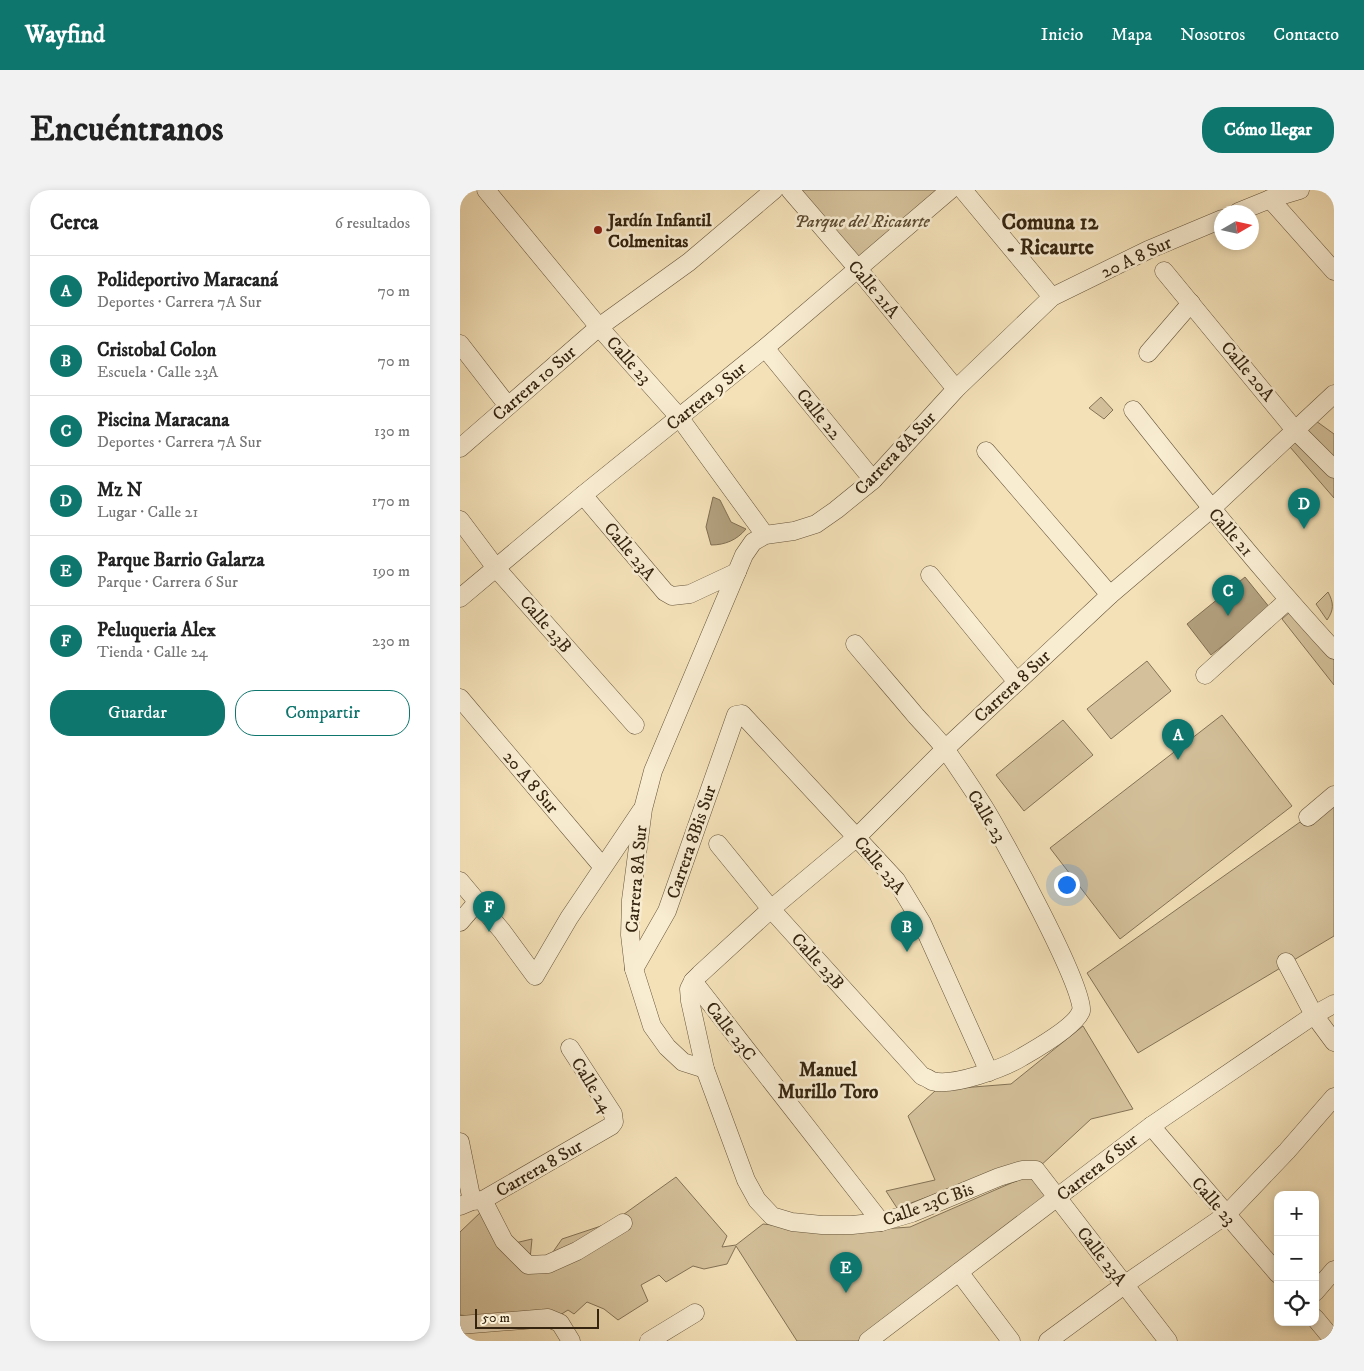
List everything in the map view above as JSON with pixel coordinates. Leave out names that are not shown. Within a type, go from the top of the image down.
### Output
[{"type":"street","name":"Calle 23","points":[[486,190],[599,327],[679,417],[765,535]]},
{"type":"street","name":"Carrera 10 Sur","points":[[460,448],[599,327],[689,262],[774,190]]},
{"type":"street","name":"Calle 21A","points":[[790,190],[858,269],[956,389]]},
{"type":"street","name":"Carrera 9 Sur","points":[[460,598],[583,495],[765,348],[950,190]]},
{"type":"street","points":[[963,190],[1052,297]]},
{"type":"street","points":[[1255,205],[1300,190]]},
{"type":"street","points":[[1270,199],[1334,271]]},
{"type":"street","name":"20 A 8 Sur","points":[[1052,297],[1148,250],[1214,222]]},
{"type":"street","name":"Calle 20A","points":[[1164,271],[1296,430],[1334,469]]},
{"type":"street","name":"Carrera 8A Sur","points":[[704,1069],[683,1062],[662,1040],[652,1026],[634,969],[630,935],[631,900],[642,809],[654,771],[708,636],[744,555],[752,542],[765,535],[794,531],[816,524],[874,480],[956,389],[1052,297]]},
{"type":"street","points":[[1148,353],[1191,303]]},
{"type":"street","points":[[460,344],[508,406]]},
{"type":"street","name":"Calle 22","points":[[765,348],[874,480]]},
{"type":"street","name":"Carrera 8 Sur","points":[[693,981],[771,909],[858,837],[945,749],[1110,595],[1211,508],[1334,394]]},
{"type":"street","name":"Calle 21","points":[[1133,410],[1211,508],[1288,600],[1334,650]]},
{"type":"street","points":[[986,451],[1110,595]]},
{"type":"street","name":"Calle 23A","points":[[583,495],[665,592],[672,596],[690,594],[737,572]]},
{"type":"street","name":"Calle 23B","points":[[460,520],[496,568],[635,725]]},
{"type":"street","points":[[930,575],[1017,682]]},
{"type":"street","points":[[1205,675],[1288,600]]},
{"type":"street","name":"Calle 23","points":[[855,644],[945,749],[985,808],[1062,954],[1081,1002],[1081,1010],[1074,1020],[1050,1040],[1012,1063],[989,1072]]},
{"type":"street","name":"20 A 8 Sur","points":[[460,698],[602,866]]},
{"type":"street","name":"Calle 23A","points":[[742,714],[858,837],[896,880],[910,900],[949,981],[989,1072]]},
{"type":"street","name":"Carrera 8Bis Sur","points":[[634,969],[667,912],[736,715],[742,714]]},
{"type":"street","points":[[1308,817],[1334,795]]},
{"type":"street","name":"Carrera 8A Sur","points":[[478,901],[535,976],[568,918],[642,809]]},
{"type":"street","name":"Calle 23B","points":[[718,844],[771,909],[922,1076],[933,1081],[948,1081],[989,1072]]},
{"type":"street","points":[[460,881],[478,901],[460,922]]},
{"type":"street","points":[[1286,962],[1314,1016],[1334,1042]]},
{"type":"street","name":"Calle 23C","points":[[693,981],[690,989],[690,1002],[704,1069]]},
{"type":"street","name":"Calle 23C","points":[[693,981],[880,1222]]},
{"type":"street","name":"Carrera 6 Sur","points":[[868,1341],[1150,1126],[1334,1004]]},
{"type":"street","name":"Calle 24","points":[[570,1048],[613,1114],[614,1122]]},
{"type":"street","name":"Calle 23C Bis","points":[[704,1069],[746,1180],[757,1200],[772,1216],[792,1222],[822,1226],[880,1222],[912,1213],[999,1177],[1022,1170],[1036,1170]]},
{"type":"street","points":[[1048,1341],[1124,1284],[1226,1215],[1287,1151],[1334,1097]]},
{"type":"street","name":"Carrera 8 Sur","points":[[472,1202],[611,1126],[614,1122]]},
{"type":"street","name":"Calle 23","points":[[1150,1126],[1274,1269]]},
{"type":"street","points":[[460,1142],[472,1202],[504,1241],[528,1265],[548,1264],[577,1251],[623,1223]]},
{"type":"street","name":"Calle 23A","points":[[1036,1170],[1168,1341]]},
{"type":"street","points":[[1319,1287],[1334,1270]]},
{"type":"street","points":[[959,1272],[1011,1341]]},
{"type":"street","points":[[650,1341],[695,1313]]},
{"type":"street","points":[[460,1326],[548,1318],[560,1323],[571,1341]]},
{"type":"street","points":[[1319,1323],[1334,1341]]},
{"type":"green space","name":"Parque del Ricaurte","points":[[800,190],[943,190],[859,263]]},
{"type":"green space","points":[[1101,397],[1113,410],[1104,419],[1089,408]]},
{"type":"green space","points":[[1316,421],[1334,434],[1334,498],[1290,447]]},
{"type":"green space","points":[[1328,592],[1332,606],[1327,620],[1316,604]]},
{"type":"green space","points":[[1291,611],[1334,660],[1334,685],[1282,619]]},
{"type":"green space","points":[[1147,661],[1171,691],[1111,739],[1087,709]]},
{"type":"green space","points":[[1222,715],[1292,806],[1120,939],[1050,848]]},
{"type":"green space","points":[[1063,720],[1093,755],[1024,811],[996,775]]},
{"type":"green space","points":[[1334,798],[1334,936],[1138,1053],[1087,973]]},
{"type":"green space","points":[[1083,1026],[1133,1109],[1091,1119],[1038,1168],[1022,1163],[897,1208],[886,1191],[935,1180],[908,1116],[936,1090],[1011,1084]]},
{"type":"green space","points":[[1032,1174],[1050,1196],[864,1341],[797,1341],[736,1246],[727,1264],[704,1269],[693,1266],[666,1282],[659,1275],[641,1285],[648,1301],[618,1320],[604,1309],[587,1302],[574,1314],[568,1310],[544,1325],[460,1315],[460,1232],[482,1211],[515,1243],[532,1239],[530,1259],[548,1259],[562,1239],[613,1222],[676,1177],[727,1236],[722,1247],[736,1245],[763,1224],[840,1232],[910,1227]]},
{"type":"shaded area","points":[[713,497],[720,500],[731,522],[746,529],[730,541],[711,545],[706,527]]},
{"type":"shaded area","points":[[1245,577],[1270,608],[1211,655],[1187,624]]},
{"type":"place","name":"Jardín Infantil Colmenitas","points":[[598,230]]},
{"type":"place","name":"Mz N","points":[[1304,529]]},
{"type":"place","name":"Piscina Maracana","points":[[1228,616]]},
{"type":"place","name":"Polideportivo Maracaná","points":[[1178,760]]},
{"type":"place","name":"Peluqueria Alex","points":[[489,932]]},
{"type":"place","name":"Cristobal Colon","points":[[907,952]]},
{"type":"place","name":"Parque Barrio Galarza","points":[[846,1293]]},
{"type":"district","name":"Comuna 12 - Ricaurte","points":[[1050,234]]},
{"type":"district","name":"Manuel Murillo Toro","points":[[828,1080]]}]
